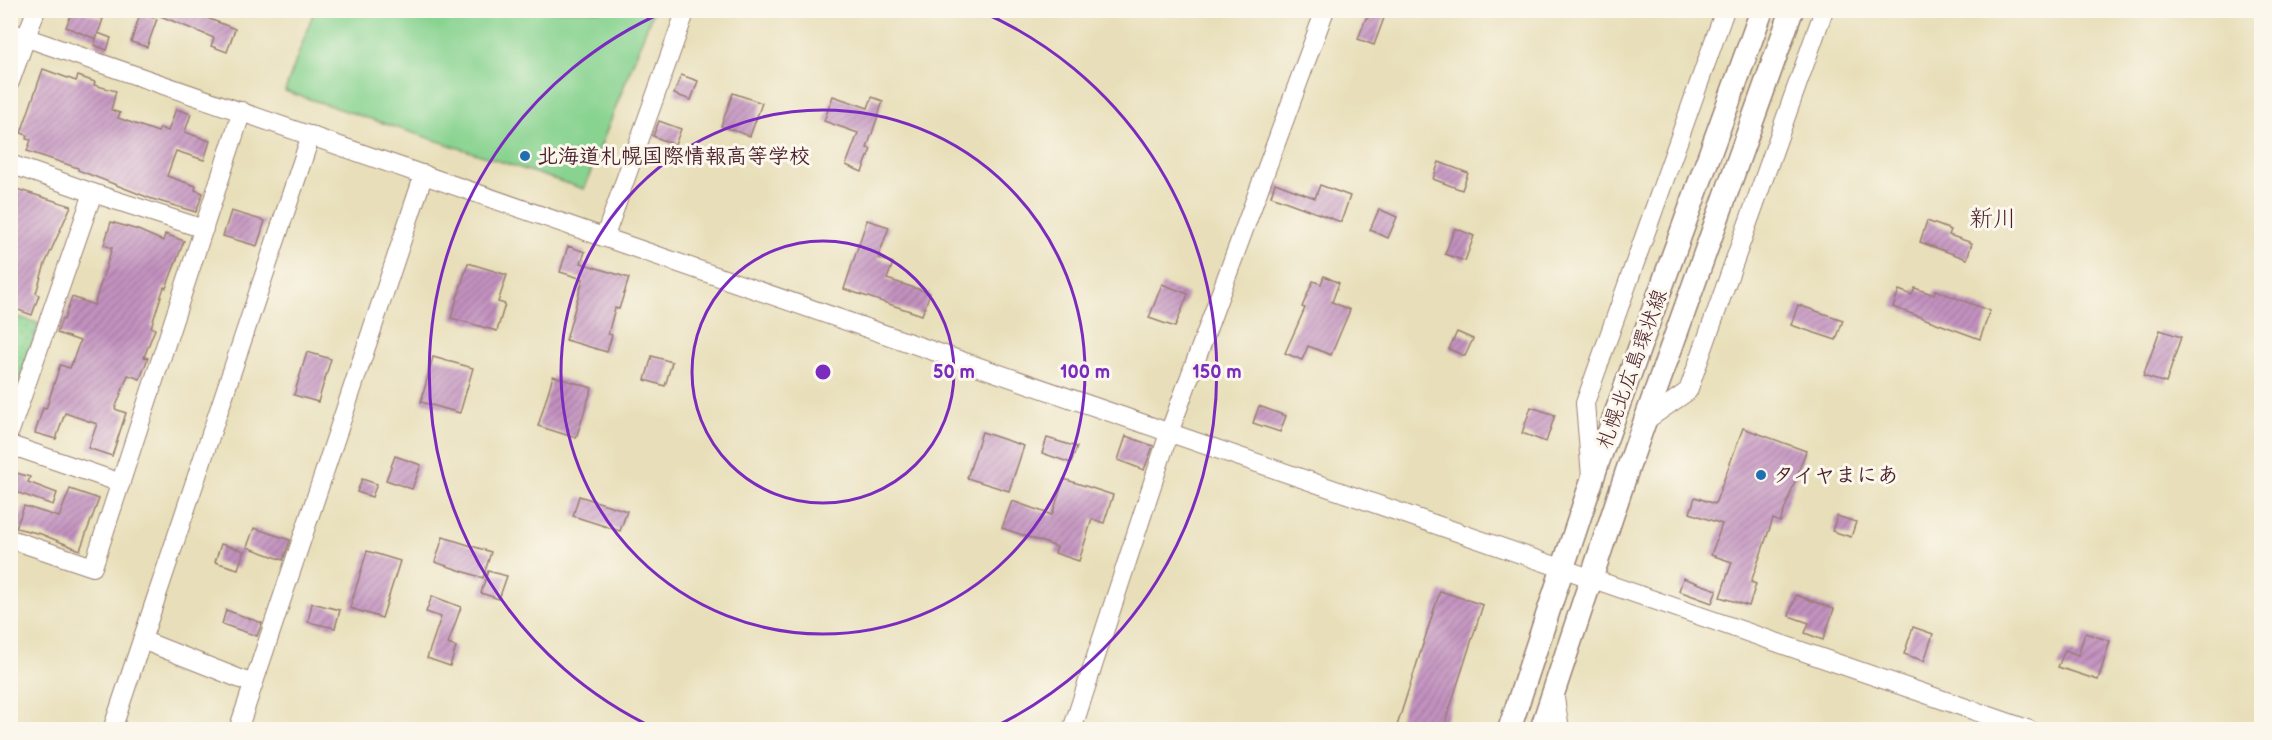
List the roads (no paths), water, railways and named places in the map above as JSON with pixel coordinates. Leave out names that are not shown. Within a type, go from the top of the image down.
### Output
[{"type":"main road","name":"札幌北広島環状線","points":[[1509,729],[1591,482],[1762,10]]},
{"type":"main road","name":"札幌北広島環状線","points":[[1541,729],[1645,421],[1792,10]]},
{"type":"street","points":[[10,82],[18,35],[36,10]]},
{"type":"street","points":[[605,236],[686,10]]},
{"type":"street","points":[[1072,729],[1169,433],[1324,10]]},
{"type":"street","points":[[1591,482],[1585,403],[1725,10]]},
{"type":"street","points":[[1645,421],[1688,392],[1824,10]]},
{"type":"street","points":[[18,35],[2030,729]]},
{"type":"street","points":[[10,539],[93,567],[243,111]]},
{"type":"street","points":[[112,729],[311,135]]},
{"type":"street","points":[[10,164],[204,229]]},
{"type":"street","points":[[238,729],[424,174]]},
{"type":"street","points":[[10,431],[93,193]]},
{"type":"street","points":[[10,445],[121,483]]},
{"type":"street","points":[[142,640],[253,684]]},
{"type":"street","points":[[1554,690],[1560,729]]},
{"type":"place","name":"北海道札幌国際情報高等学校","points":[[525,156]]},
{"type":"place","name":"タイヤまにあ","points":[[1761,475]]},
{"type":"district","name":"新川","points":[[1993,218]]}]
